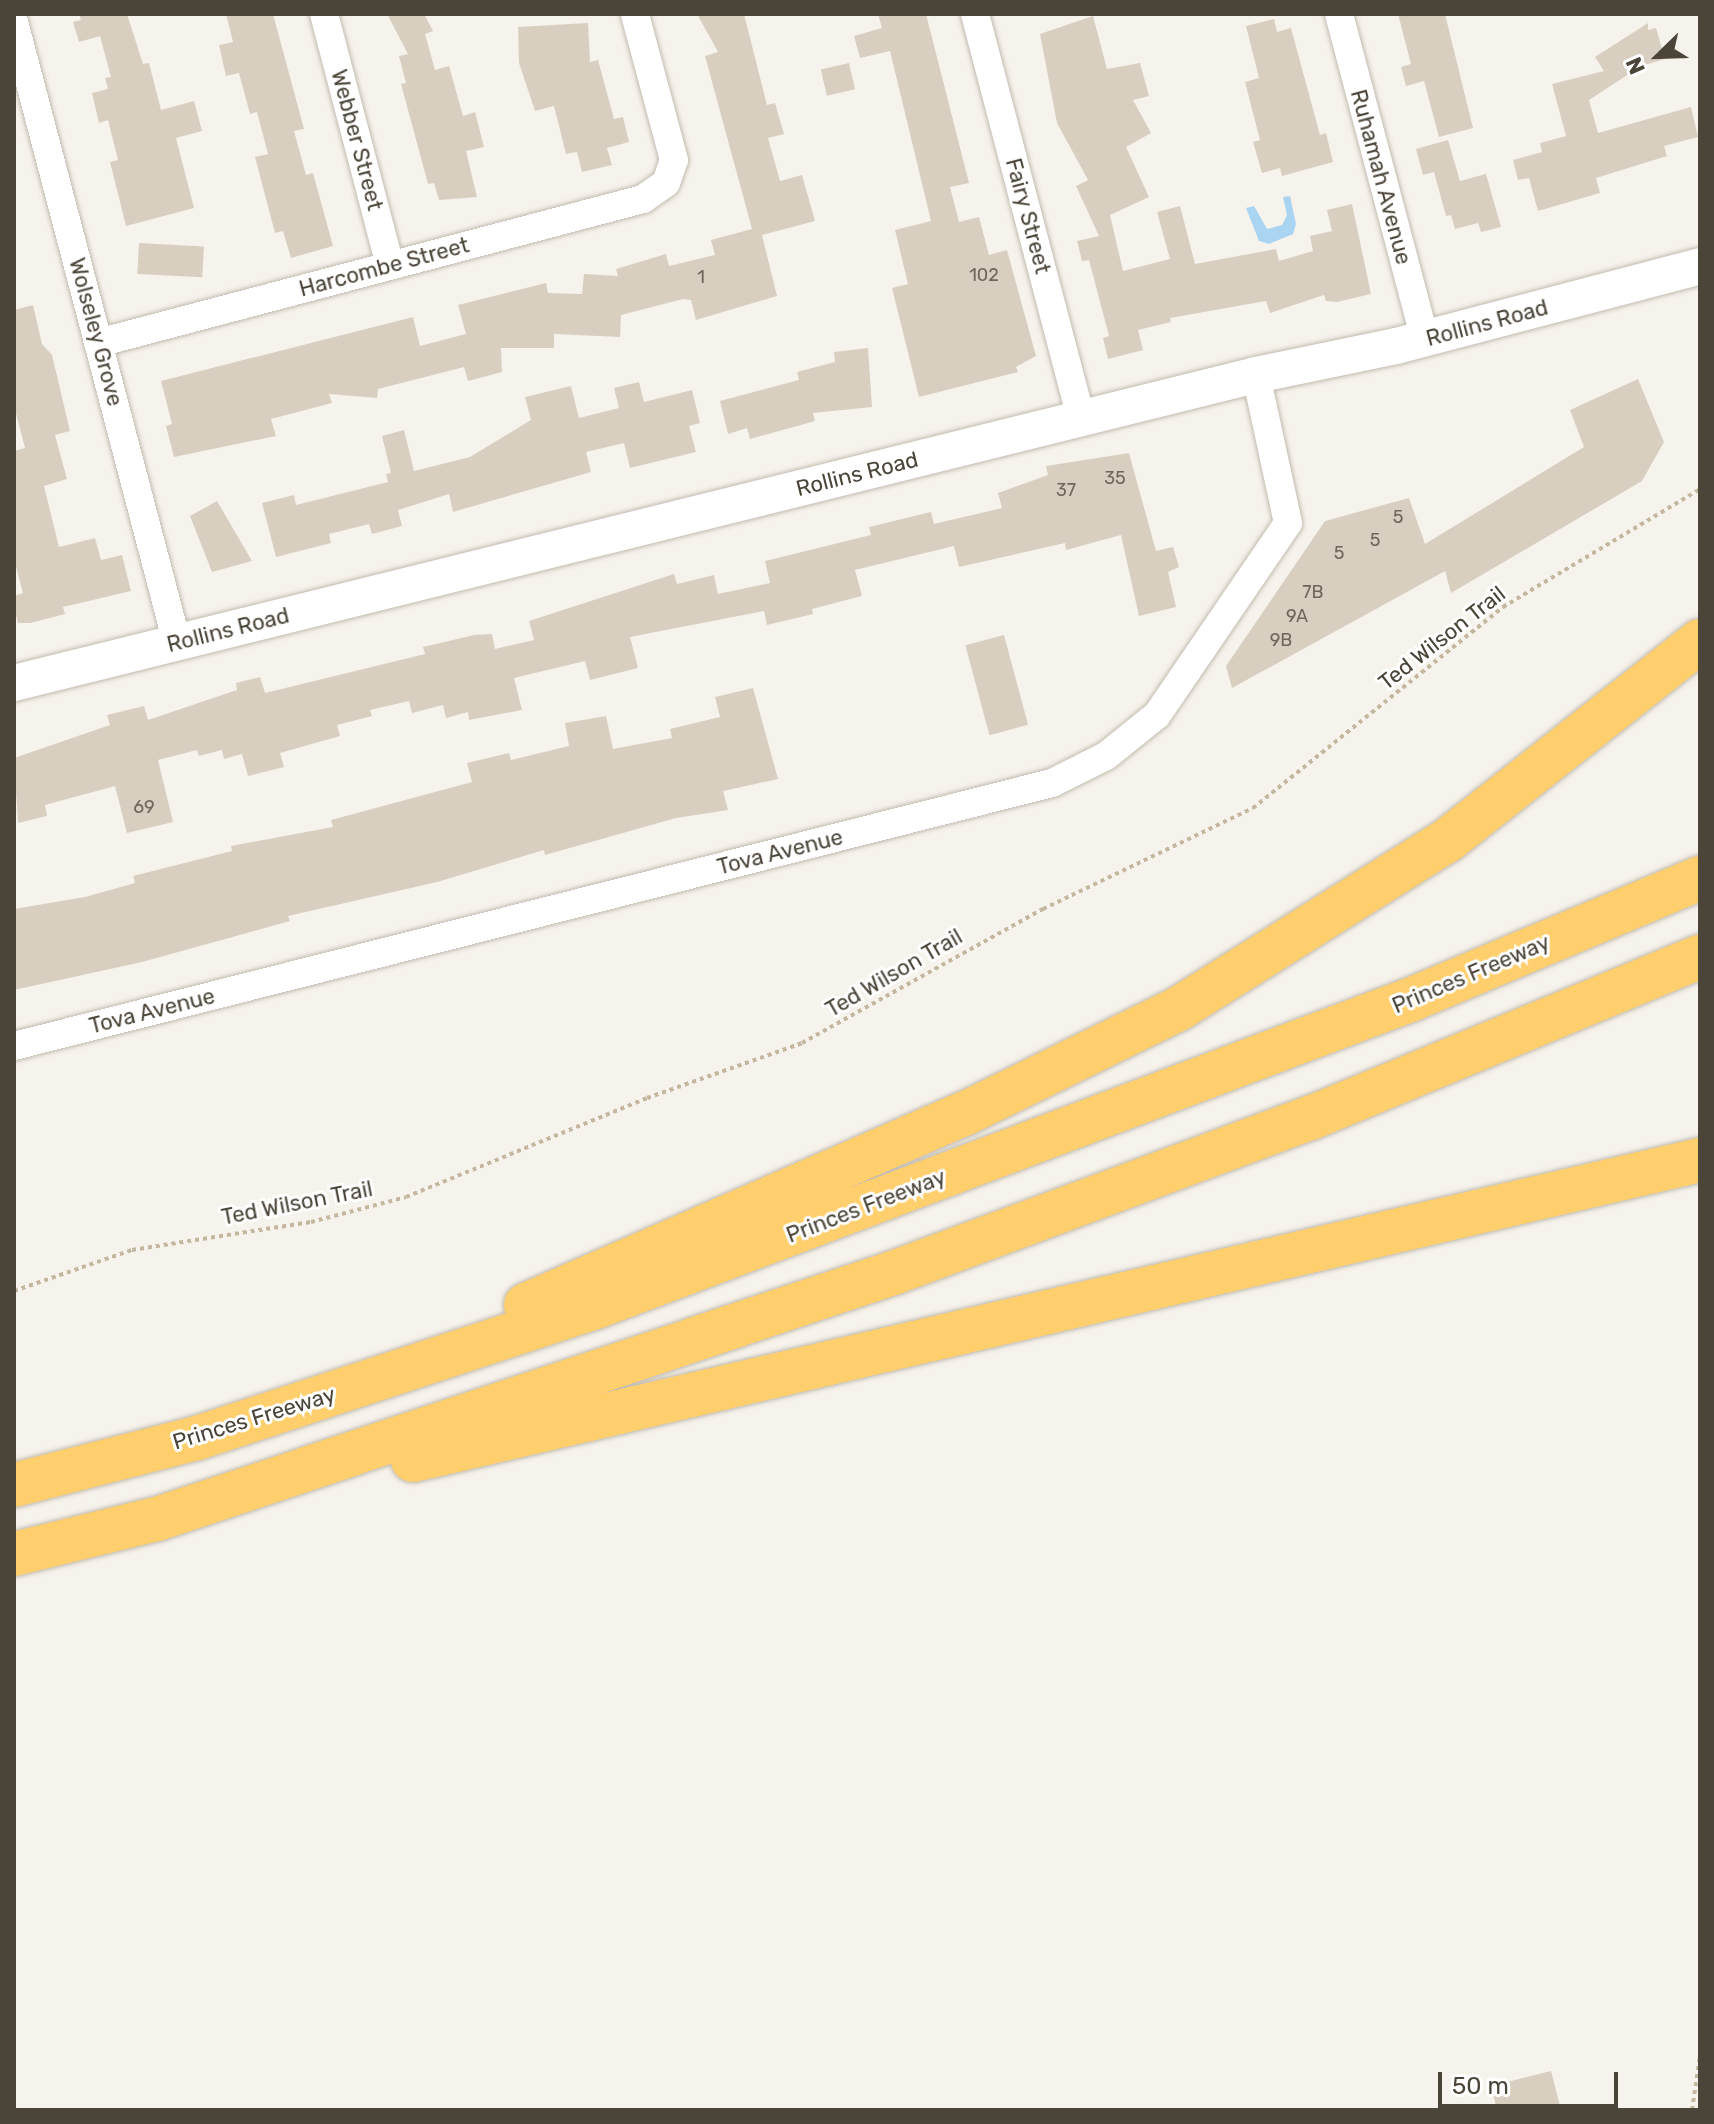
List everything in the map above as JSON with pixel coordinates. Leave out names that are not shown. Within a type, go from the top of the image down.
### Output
[{"type":"highway","points":[[342,1390],[580,1279],[964,1114],[1180,1008],[1448,840],[1695,646]]},
{"type":"highway","name":"Princes Freeway","points":[[14,1485],[197,1438],[598,1306],[1410,1000],[1700,878]]},
{"type":"highway","points":[[157,1519],[1086,1204],[1313,1117],[1700,957]]},
{"type":"highway","points":[[14,1554],[1700,1160]]},
{"type":"street","name":"Webber Street","points":[[324,14],[390,266]]},
{"type":"street","name":"Harcombe Street","points":[[98,343],[643,199],[666,183],[674,160],[635,14]]},
{"type":"street","name":"Fairy Street","points":[[975,14],[1081,418]]},
{"type":"street","name":"Ruhamah Avenue","points":[[1339,14],[1425,339]]},
{"type":"street","name":"Wolseley Grove","points":[[14,22],[177,643]]},
{"type":"street","name":"Rollins Road","points":[[14,683],[1256,375],[1425,339],[1700,266]]},
{"type":"street","name":"Tova Avenue","points":[[14,1046],[1052,783],[1106,756],[1157,715],[1288,523],[1256,375]]},
{"type":"path","name":"Ted Wilson Trail","points":[[14,1291],[132,1250],[311,1222],[395,1200],[647,1098],[802,1043],[1043,909],[1253,808],[1503,607],[1700,489]]},
{"type":"path","points":[[1692,2110],[1700,2056]]},
{"type":"water","points":[[1290,196],[1296,224],[1293,234],[1269,244],[1259,241],[1246,208],[1254,206],[1267,229],[1282,225],[1287,215],[1283,197]]},
{"type":"building","points":[[79,14],[127,14],[143,64],[149,63],[161,110],[194,101],[202,131],[176,138],[194,208],[126,226],[110,162],[118,160],[108,120],[99,123],[92,93],[108,89],[105,78],[111,77],[100,36],[79,42],[73,22],[81,20]]},
{"type":"building","points":[[226,14],[273,14],[304,129],[294,131],[306,175],[313,173],[333,246],[291,258],[283,231],[275,233],[255,157],[268,154],[257,112],[250,114],[239,73],[226,76],[219,45],[233,42]]},
{"type":"building","points":[[387,14],[424,14],[433,31],[425,34],[435,70],[449,66],[463,116],[475,112],[484,147],[466,151],[477,197],[439,200],[434,183],[428,184],[401,84],[406,83],[399,56],[408,54]]},
{"type":"building","points":[[697,14],[744,14],[767,105],[775,103],[784,134],[768,138],[780,181],[802,175],[815,221],[762,235],[777,296],[696,320],[691,300],[683,299],[621,315],[620,337],[554,334],[554,348],[501,348],[502,372],[468,381],[464,367],[378,389],[377,398],[329,394],[332,403],[271,419],[276,436],[174,457],[166,426],[172,424],[161,381],[413,317],[420,346],[466,334],[458,305],[546,283],[548,293],[582,294],[584,274],[618,276],[616,269],[666,254],[669,266],[715,255],[711,240],[752,229],[705,56],[718,52]]},
{"type":"building","points":[[878,14],[926,14],[969,183],[950,187],[959,222],[979,217],[989,255],[1007,250],[1036,356],[1016,367],[1018,372],[919,397],[892,288],[908,284],[895,230],[931,221],[890,51],[860,58],[854,36],[882,28]]},
{"type":"building","points":[[1398,14],[1445,14],[1473,128],[1439,137],[1424,81],[1406,86],[1401,67],[1411,64]]},
{"type":"building","points":[[1093,16],[1107,69],[1140,63],[1149,96],[1133,100],[1151,133],[1126,147],[1149,197],[1110,215],[1123,271],[1170,259],[1157,212],[1180,206],[1195,264],[1276,249],[1279,261],[1313,251],[1310,236],[1332,231],[1327,210],[1352,204],[1371,294],[1337,302],[1326,301],[1324,295],[1270,313],[1266,301],[1170,318],[1171,322],[1138,330],[1143,350],[1108,359],[1103,338],[1109,336],[1089,260],[1082,261],[1077,241],[1099,236],[1076,186],[1088,180],[1057,123],[1040,34]]},
{"type":"building","points":[[1274,19],[1277,32],[1291,28],[1320,135],[1326,133],[1333,162],[1282,176],[1280,168],[1262,173],[1253,142],[1260,140],[1245,82],[1259,78],[1246,26]]},
{"type":"building","points":[[588,23],[590,62],[598,60],[614,119],[623,117],[629,142],[607,148],[612,165],[582,172],[577,152],[566,154],[554,106],[535,111],[519,63],[518,27]]},
{"type":"building","points":[[1648,23],[1648,30],[1656,28],[1665,59],[1641,66],[1589,100],[1598,133],[1691,107],[1698,137],[1664,146],[1667,156],[1596,178],[1600,193],[1538,211],[1529,178],[1518,180],[1513,160],[1542,152],[1540,143],[1566,136],[1552,84],[1604,71],[1595,57]]},
{"type":"building","points":[[849,63],[855,89],[827,96],[821,70]]},
{"type":"building","points":[[1448,140],[1460,181],[1486,174],[1501,227],[1481,232],[1478,223],[1455,229],[1451,215],[1446,216],[1434,172],[1423,175],[1416,149]]},
{"type":"building","points":[[139,243],[204,246],[202,277],[137,274]]},
{"type":"building","points":[[33,305],[42,344],[52,355],[70,431],[55,435],[67,479],[44,486],[59,547],[95,538],[101,560],[122,555],[131,591],[63,607],[65,614],[18,623],[14,596],[23,593],[14,559],[14,451],[25,448],[14,406],[14,310]]},
{"type":"building","points":[[868,348],[872,407],[813,413],[815,421],[750,439],[747,428],[728,434],[720,401],[799,380],[797,372],[835,362],[834,352]]},
{"type":"building","points":[[1638,379],[1664,442],[1642,481],[1451,593],[1445,571],[1232,688],[1226,666],[1325,521],[1409,498],[1425,544],[1584,447],[1570,410]]},
{"type":"building","points":[[639,382],[644,402],[692,390],[700,423],[689,426],[696,452],[630,468],[624,443],[586,452],[591,472],[453,512],[449,494],[398,510],[402,526],[372,534],[369,524],[329,534],[331,543],[276,557],[262,503],[294,495],[296,505],[388,482],[386,474],[391,473],[382,436],[404,430],[414,471],[470,457],[531,420],[525,397],[571,386],[579,418],[619,408],[614,388]]},
{"type":"building","points":[[1129,453],[1156,551],[1173,547],[1179,567],[1168,572],[1176,607],[1139,616],[1121,535],[1066,550],[1065,543],[959,567],[954,546],[855,570],[862,596],[812,609],[813,614],[767,625],[764,611],[630,637],[638,668],[590,680],[585,661],[514,678],[522,710],[469,720],[468,712],[446,718],[443,705],[412,713],[409,701],[370,710],[372,716],[337,725],[340,736],[280,753],[284,767],[248,776],[242,754],[224,759],[222,750],[199,756],[197,750],[158,760],[173,822],[127,833],[115,786],[45,805],[47,816],[18,823],[14,758],[110,725],[107,715],[144,706],[148,720],[237,690],[236,683],[260,677],[265,693],[425,654],[423,647],[474,635],[492,634],[495,649],[534,640],[529,621],[674,574],[677,584],[714,575],[718,594],[770,583],[765,561],[871,535],[869,527],[931,512],[934,524],[1002,508],[998,493],[1048,475],[1046,466]]},
{"type":"building","points":[[217,501],[252,561],[212,572],[190,516]]},
{"type":"building","points":[[1004,635],[1028,725],[989,735],[965,645]]},
{"type":"building","points":[[753,688],[778,779],[723,791],[728,810],[676,818],[545,855],[544,850],[437,882],[288,916],[290,921],[142,962],[14,990],[14,909],[85,897],[135,883],[133,876],[232,851],[231,846],[333,827],[331,820],[472,782],[467,763],[509,753],[511,760],[569,746],[565,723],[606,716],[613,749],[672,738],[670,729],[720,717],[715,697]]},
{"type":"building","points":[[1551,2071],[1561,2110],[1497,2110],[1491,2086]]}]
